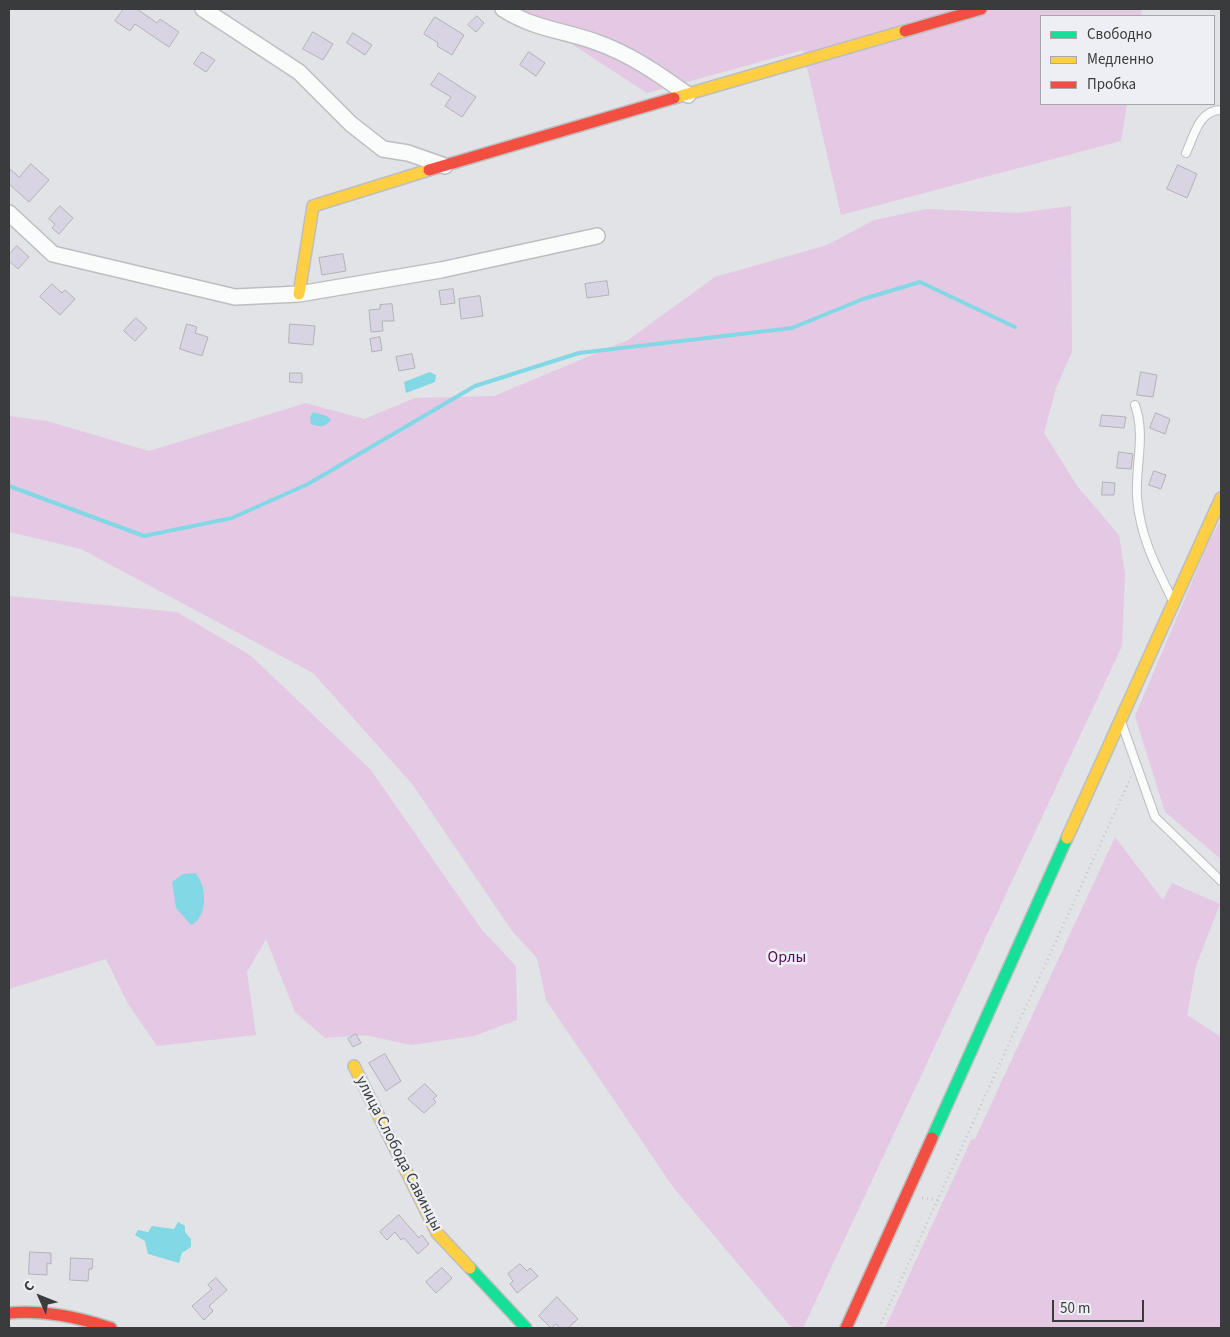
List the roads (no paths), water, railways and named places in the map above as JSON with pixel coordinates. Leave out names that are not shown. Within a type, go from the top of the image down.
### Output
[{"type":"street","points":[[203,9],[299,72],[351,124],[382,149],[408,153],[445,166]]},
{"type":"street","points":[[503,9],[524,22],[596,42],[646,65],[688,95]]},
{"type":"street","points":[[299,294],[313,206],[981,9]]},
{"type":"street","points":[[9,213],[53,254],[234,297],[299,294],[441,270],[597,236]]},
{"type":"street","points":[[846,1328],[1221,498]]},
{"type":"street","name":"улица Слобода Савинцы","points":[[354,1066],[437,1233],[526,1328]]},
{"type":"street","points":[[9,1313],[34,1310],[79,1317],[111,1328]]},
{"type":"lane","points":[[1186,154],[1203,117],[1213,110],[1221,110]]},
{"type":"lane","points":[[1135,405],[1140,419],[1137,497],[1147,548],[1174,603]]},
{"type":"lane","points":[[1121,720],[1155,817],[1221,880]]},
{"type":"water","points":[[430,372],[436,375],[435,382],[406,393],[404,382]]},
{"type":"water","points":[[313,412],[327,416],[331,420],[322,426],[311,424],[310,417]]},
{"type":"water","points":[[195,873],[202,885],[204,900],[201,915],[191,925],[176,908],[172,882],[183,874]]},
{"type":"water","points":[[178,1222],[185,1226],[185,1232],[191,1239],[191,1247],[182,1253],[179,1263],[148,1254],[145,1241],[135,1235],[138,1230],[148,1232],[152,1226],[174,1229]]},
{"type":"waterway","points":[[9,486],[144,536],[232,518],[308,484],[475,386],[579,353],[792,328],[863,299],[920,282],[1015,327]]},
{"type":"park label","name":"Орлы","points":[[787,958]]}]
